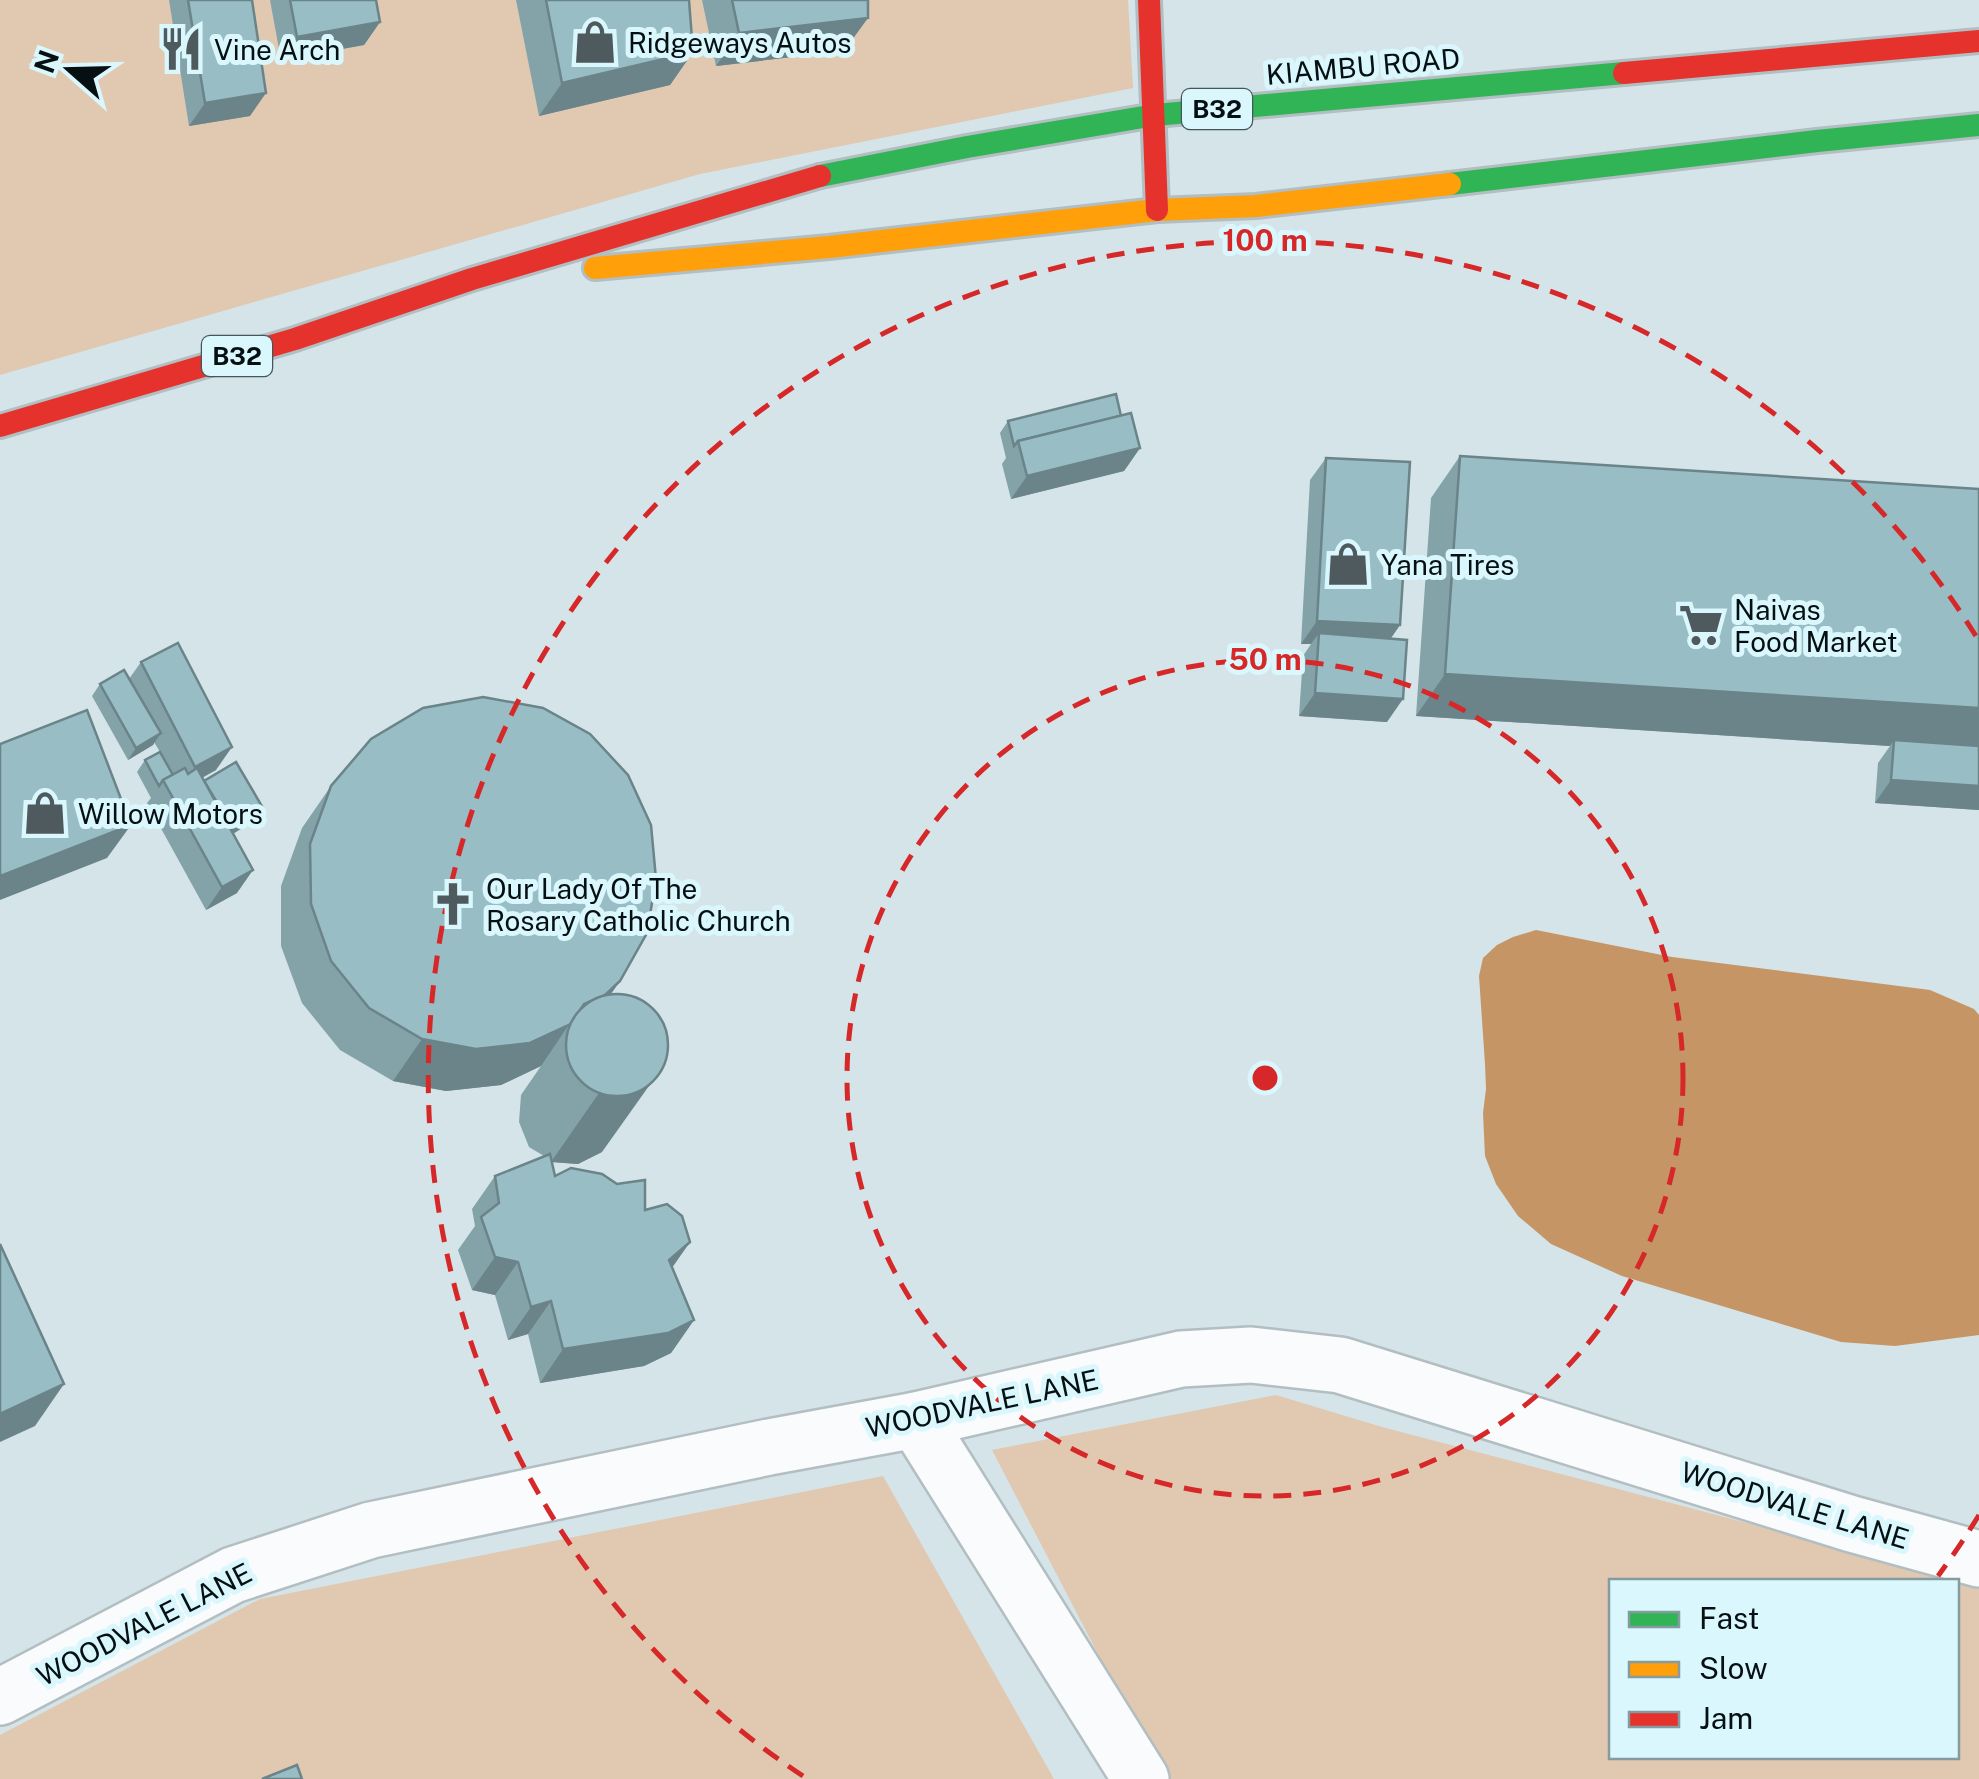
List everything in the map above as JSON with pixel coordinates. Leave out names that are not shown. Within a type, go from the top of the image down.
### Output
[{"type":"main road","points":[[1149,0],[1157,210]]},
{"type":"main road","name":"KIAMBU ROAD","points":[[0,426],[818,176],[967,147],[1155,114],[1979,41]]},
{"type":"main road","name":"KIAMBU ROAD","points":[[472,279],[829,247],[1157,210],[1256,206],[1817,140],[1979,125]]},
{"type":"street","name":"WOODVALE LANE","points":[[0,1697],[234,1575],[371,1530],[916,1420],[1181,1359],[1251,1355],[1340,1364],[1852,1524],[1979,1559]]},
{"type":"street","points":[[916,1420],[1140,1779]]},
{"type":"shaded area","points":[[0,0],[1128,0],[1133,88],[700,174],[0,375]]},
{"type":"shaded area","points":[[1536,930],[1672,957],[1930,990],[1974,1009],[1979,1015],[1979,1335],[1895,1346],[1841,1342],[1622,1276],[1551,1244],[1518,1216],[1496,1184],[1485,1156],[1486,1089],[1479,976],[1483,958],[1497,945]]},
{"type":"shaded area","points":[[1276,1395],[1382,1427],[1979,1584],[1979,1779],[1163,1779],[992,1450]]},
{"type":"shaded area","points":[[883,1476],[1054,1779],[0,1779],[0,1735],[260,1599]]},
{"type":"building","points":[[188,0],[252,0],[266,93],[205,103]]},
{"type":"building","points":[[290,0],[376,0],[380,22],[297,37]]},
{"type":"building","points":[[546,0],[689,0],[693,52],[562,83]]},
{"type":"building","points":[[732,0],[868,0],[868,18],[739,33]]},
{"type":"building","points":[[1116,394],[1121,416],[1018,441],[1014,446],[1008,421]]},
{"type":"building","points":[[1131,413],[1140,448],[1027,476],[1018,441]]},
{"type":"building","name":"Naivas Food Market","points":[[1460,456],[1979,489],[1979,708],[1445,674]]},
{"type":"building","name":"Yana Tires","points":[[1326,458],[1410,462],[1400,625],[1317,621]]},
{"type":"building","points":[[1319,633],[1407,640],[1403,699],[1315,693]]},
{"type":"building","points":[[178,643],[232,747],[195,767],[141,662]]},
{"type":"building","points":[[124,670],[161,733],[136,748],[100,684]]},
{"type":"building","name":"Our Lady Of The Rosary Catholic Church","points":[[483,697],[543,708],[590,734],[628,775],[651,825],[656,879],[647,933],[620,981],[605,995],[584,1004],[571,1024],[530,1043],[476,1049],[422,1039],[369,1008],[331,961],[311,904],[310,844],[331,786],[371,739],[423,708]]},
{"type":"building","name":"Willow Motors","points":[[87,710],[131,825],[0,876],[0,744]]},
{"type":"building","points":[[1894,740],[1979,746],[1979,786],[1891,780]]},
{"type":"building","points":[[160,752],[173,775],[159,786],[145,760]]},
{"type":"building","points":[[236,762],[263,808],[232,827],[204,781]]},
{"type":"building","points":[[185,768],[188,774],[197,768],[253,870],[222,887],[163,780]]},
{"type":"building","points":[[617,994],[636,998],[653,1009],[664,1026],[668,1045],[664,1064],[653,1081],[636,1092],[617,1096],[598,1092],[581,1081],[570,1064],[566,1045],[570,1026],[581,1009],[598,998]]},
{"type":"building","points":[[550,1154],[555,1176],[571,1168],[602,1174],[617,1184],[645,1180],[645,1210],[667,1204],[682,1216],[690,1242],[669,1260],[694,1320],[668,1333],[563,1349],[551,1301],[531,1307],[518,1262],[495,1257],[481,1217],[499,1203],[495,1176]]},
{"type":"building","points":[[0,1244],[64,1384],[0,1414]]},
{"type":"building","points":[[297,1765],[302,1779],[262,1779]]},
{"type":"traffic: fast","points":[[820,176],[1155,115],[1624,73]]},
{"type":"traffic: fast","points":[[1450,184],[1979,125]]},
{"type":"traffic: slow","points":[[595,268],[1450,184]]},
{"type":"traffic: jam","points":[[1149,0],[1157,210]]},
{"type":"traffic: jam","points":[[1624,73],[1979,41]]},
{"type":"traffic: jam","points":[[0,426],[820,176]]},
{"type":"place","name":"Ridgeways Autos","points":[[595,42]]},
{"type":"place","name":"Vine Arch","points":[[181,49]]},
{"type":"place","name":"Yana Tires","points":[[1348,564]]},
{"type":"place","name":"Naivas Food Market","points":[[1701,625]]},
{"type":"place","name":"Willow Motors","points":[[45,813]]},
{"type":"place","name":"Our Lady Of The Rosary Catholic Church","points":[[453,904]]}]
